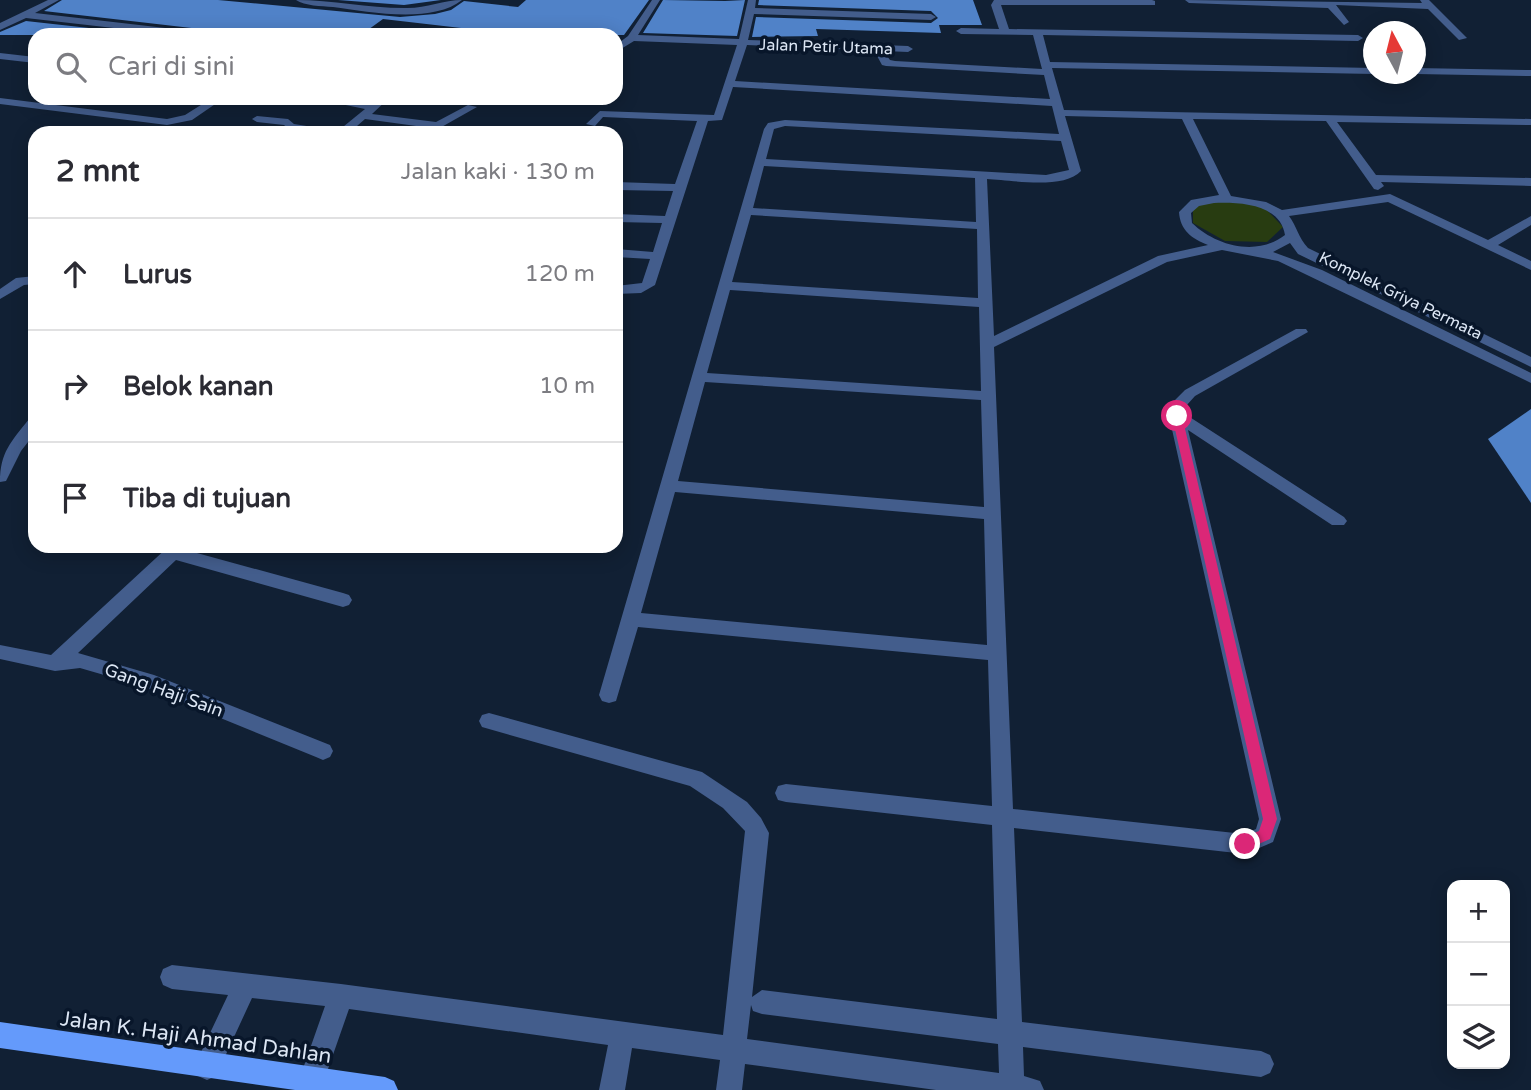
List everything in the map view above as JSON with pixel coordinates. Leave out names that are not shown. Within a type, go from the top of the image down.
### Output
[{"type":"main road","name":"Jalan K. Haji Ahmad Dahlan","points":[[0,1035],[315,1069],[385,1090]]},
{"type":"street","points":[[0,27],[55,0]]},
{"type":"street","points":[[300,0],[416,12],[446,8],[458,0]]},
{"type":"street","points":[[623,44],[632,38],[656,0]]},
{"type":"street","name":"Jalan Petir Utama","points":[[703,119],[720,116],[743,43],[752,0]]},
{"type":"street","points":[[1189,0],[1426,3],[1462,38]]},
{"type":"street","points":[[1005,32],[997,2],[1152,3]]},
{"type":"street","points":[[1328,2],[1343,22]]},
{"type":"street","points":[[750,11],[931,18]]},
{"type":"street","points":[[24,15],[138,28]]},
{"type":"street","points":[[961,31],[1358,38]]},
{"type":"street","points":[[760,162],[1046,179],[1070,176],[1074,170],[1037,32]]},
{"type":"street","name":"Jalan Petir Utama","points":[[632,38],[908,49]]},
{"type":"street","points":[[881,54],[882,60],[895,64],[1363,71]]},
{"type":"street","points":[[0,56],[28,59]]},
{"type":"street","points":[[1426,71],[1531,74]]},
{"type":"street","points":[[731,83],[1186,115],[1531,122]]},
{"type":"street","points":[[0,101],[28,105]]},
{"type":"street","points":[[32,105],[167,122],[188,118],[208,105]]},
{"type":"street","points":[[363,105],[374,107]]},
{"type":"street","points":[[351,126],[374,107]]},
{"type":"street","points":[[364,116],[438,126],[472,107]]},
{"type":"street","points":[[591,124],[600,114],[703,119],[648,285],[641,289],[623,290]]},
{"type":"street","points":[[1186,115],[1226,198]]},
{"type":"street","points":[[1329,118],[1372,178],[1390,198],[1531,266]]},
{"type":"street","points":[[257,119],[288,122],[290,126]]},
{"type":"street","points":[[609,695],[769,129],[778,124],[1066,138]]},
{"type":"street","points":[[172,977],[341,996],[620,1045],[734,1051],[1018,1089],[1009,1033],[981,175]]},
{"type":"street","points":[[1372,178],[1531,181]]},
{"type":"street","points":[[623,186],[680,188]]},
{"type":"street","points":[[1223,246],[1191,230],[1184,218],[1189,207],[1204,200],[1226,198],[1261,205],[1287,221],[1291,236],[1278,246],[1252,250]]},
{"type":"street","points":[[1279,214],[1390,198]]},
{"type":"street","points":[[747,211],[983,226]]},
{"type":"street","points":[[623,218],[670,220]]},
{"type":"street","points":[[1488,246],[1531,220]]},
{"type":"street","points":[[1163,258],[1167,251],[1183,241],[1191,230]]},
{"type":"street","name":"Komplek Griya Permata","points":[[1291,236],[1303,251],[1531,363]]},
{"type":"street","points":[[988,344],[1163,258],[1223,246]]},
{"type":"street","name":"Komplek Griya Permata","points":[[1223,246],[1283,258],[1531,379]]},
{"type":"street","points":[[623,254],[657,256]]},
{"type":"street","points":[[1317,273],[1332,265]]},
{"type":"street","points":[[0,295],[21,281],[28,280]]},
{"type":"street","points":[[725,286],[985,303]]},
{"type":"street","points":[[786,793],[1245,844],[1265,835],[1270,819],[1177,416],[1178,405],[1190,393],[1301,332]]},
{"type":"street","points":[[699,377],[989,397]]},
{"type":"street","points":[[1177,416],[1338,520]]},
{"type":"street","points":[[0,477],[14,449],[28,431]]},
{"type":"street","points":[[668,486],[992,514]]},
{"type":"street","points":[[55,663],[174,553]]},
{"type":"street","points":[[187,553],[343,600]]},
{"type":"street","points":[[631,619],[997,653]]},
{"type":"street","name":"Gang Haji Sain","points":[[0,652],[55,663],[80,660],[147,680],[323,751]]},
{"type":"street","points":[[489,720],[695,778],[709,785],[752,821],[758,833],[730,1084]]},
{"type":"street","points":[[212,1056],[245,985]]},
{"type":"street","points":[[315,1069],[341,996]]},
{"type":"street","points":[[762,1002],[1261,1063]]},
{"type":"street","points":[[612,1090],[620,1045]]},
{"type":"green space","points":[[1223,197],[1264,207],[1283,227],[1267,242],[1225,241],[1193,223],[1193,203]]},
{"type":"building","points":[[62,0],[218,0],[400,17],[451,10],[464,1],[518,7],[526,0],[649,0],[624,35],[623,28],[461,28],[383,19],[371,28],[191,28],[44,11]]},
{"type":"building","points":[[338,0],[441,0],[404,5]]},
{"type":"building","points":[[663,0],[745,0],[737,36],[643,33]]},
{"type":"building","points":[[759,0],[973,0],[982,25],[939,25],[941,33],[816,29],[818,36],[752,37],[756,17],[931,23],[938,18],[931,11],[758,5]]},
{"type":"building","points":[[26,21],[89,28],[28,28],[28,35],[0,35],[0,32]]},
{"type":"building","points":[[1531,409],[1531,503],[1488,439]]},
{"type":"route","points":[[1177,416],[1270,819],[1265,835],[1245,844]]}]
